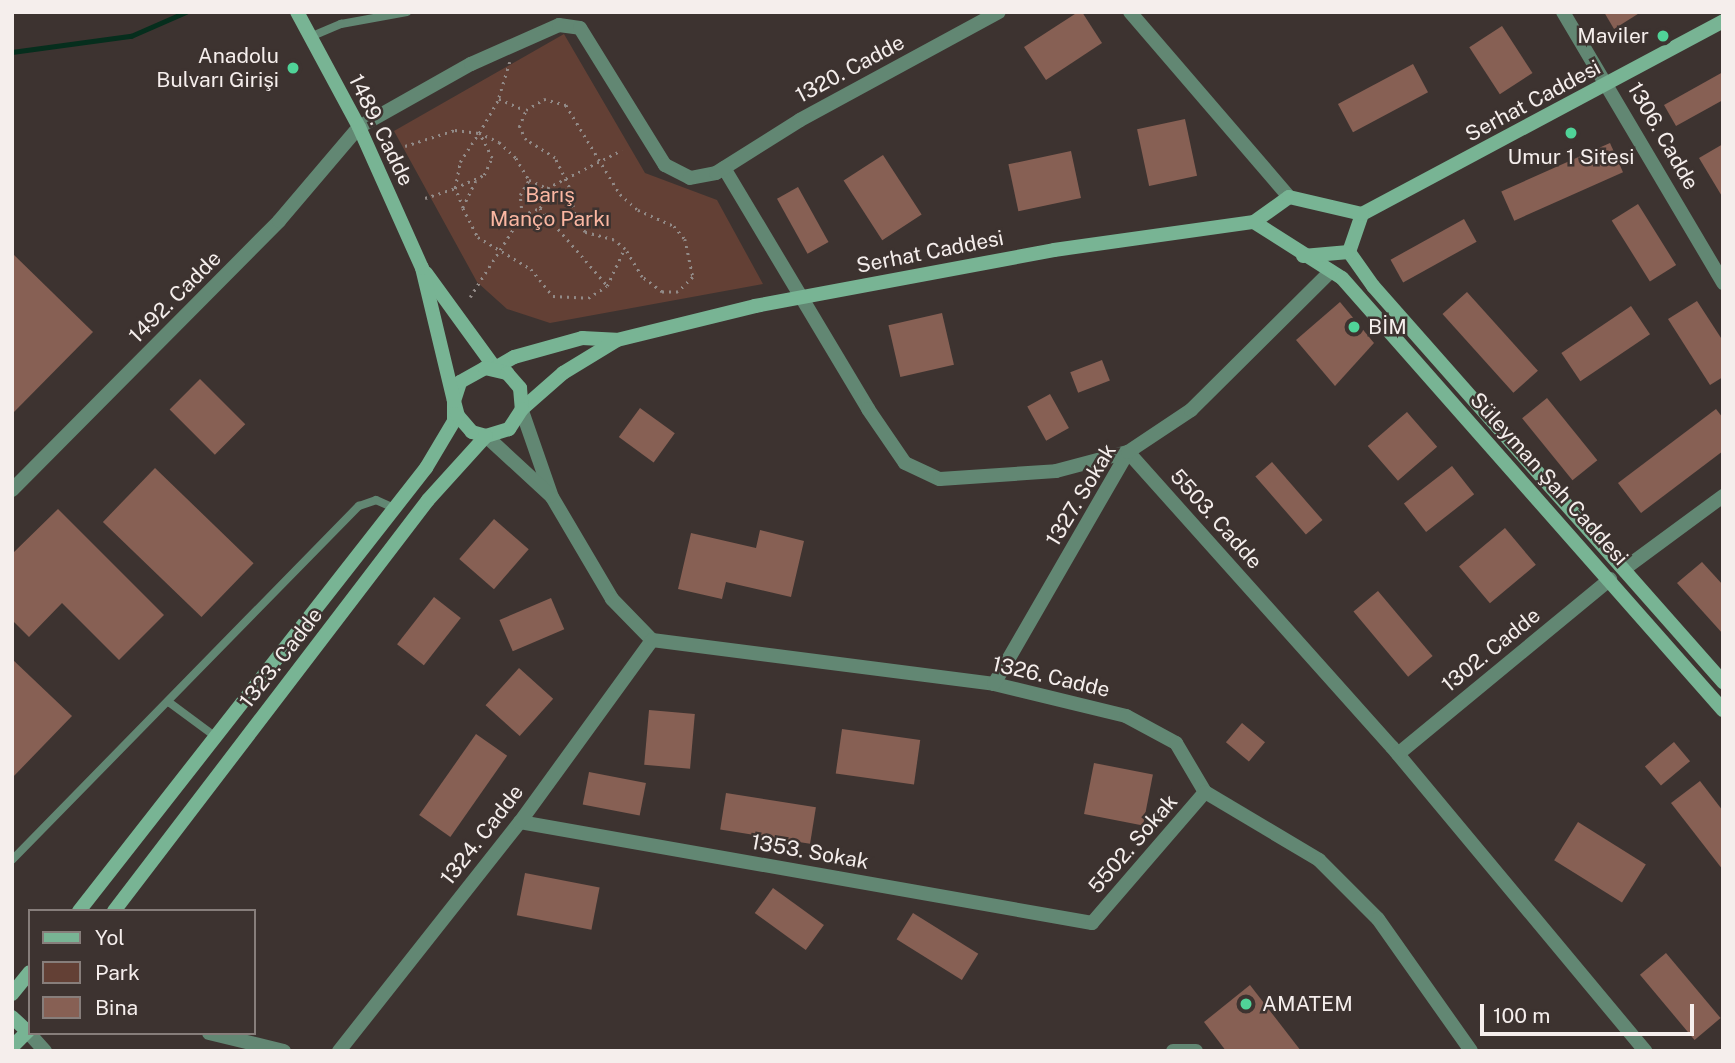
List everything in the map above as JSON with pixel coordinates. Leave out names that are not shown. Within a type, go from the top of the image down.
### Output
[{"type":"main road","name":"1489. Cadde","points":[[297,12],[359,127],[422,268],[454,401]]},
{"type":"main road","name":"Serhat Caddesi","points":[[1362,214],[1610,85],[1723,21]]},
{"type":"main road","points":[[1289,197],[1362,214],[1349,252],[1303,256]]},
{"type":"main road","name":"Serhat Caddesi","points":[[617,340],[800,297],[1054,250],[1254,222],[1289,197]]},
{"type":"main road","points":[[1254,222],[1336,275]]},
{"type":"main road","name":"Süleyman Şah Caddesi","points":[[1349,252],[1373,286],[1720,674]]},
{"type":"main road","name":"1489. Cadde","points":[[422,268],[495,368]]},
{"type":"main road","name":"Süleyman Şah Caddesi","points":[[1336,275],[1610,579],[1723,710]]},
{"type":"main road","points":[[81,909],[396,509],[454,421],[454,401],[467,375],[495,368],[513,357],[582,338],[617,340]]},
{"type":"main road","points":[[454,401],[461,422],[486,436],[509,429],[522,410],[563,373],[617,340]]},
{"type":"main road","points":[[495,368],[515,380],[522,410]]},
{"type":"main road","name":"1323. Cadde","points":[[116,909],[428,500],[486,436]]},
{"type":"main road","points":[[12,994],[28,974]]},
{"type":"main road","points":[[12,1017],[28,1029]]},
{"type":"main road","points":[[12,1046],[28,1031]]},
{"type":"street","name":"1320. Cadde","points":[[513,45],[559,25],[580,28],[664,165],[690,178],[724,168],[800,120],[999,12]]},
{"type":"street","points":[[1130,12],[1289,197]]},
{"type":"street","name":"1306. Cadde","points":[[1563,12],[1610,85],[1723,283]]},
{"type":"street","points":[[359,127],[513,45]]},
{"type":"street","name":"1492. Cadde","points":[[12,490],[279,221],[359,127]]},
{"type":"street","points":[[724,168],[800,297],[905,463],[940,480],[1056,471],[1128,452]]},
{"type":"street","name":"1327. Sokak","points":[[994,684],[1128,452],[1191,410],[1336,275]]},
{"type":"street","points":[[522,410],[552,497],[612,599],[652,640]]},
{"type":"street","points":[[486,436],[552,497]]},
{"type":"street","name":"5503. Cadde","points":[[1128,452],[1398,754],[1646,1051]]},
{"type":"street","points":[[1624,569],[1723,496]]},
{"type":"street","name":"1302. Cadde","points":[[1398,754],[1610,579]]},
{"type":"street","name":"1326. Cadde","points":[[652,640],[994,684],[1126,716],[1176,743],[1205,792],[1319,860],[1378,919],[1471,1051]]},
{"type":"street","name":"1324. Cadde","points":[[339,1051],[520,822],[652,640]]},
{"type":"street","name":"5502. Sokak","points":[[1092,923],[1205,792]]},
{"type":"street","name":"1353. Sokak","points":[[520,822],[1092,923]]},
{"type":"street","points":[[33,1035],[45,1051]]},
{"type":"street","points":[[217,1035],[284,1051]]},
{"type":"street","points":[[1173,1051],[1196,1051]]},
{"type":"lane","points":[[310,37],[341,24],[407,12]]},
{"type":"lane","points":[[12,860],[170,703],[359,506],[376,500],[396,509]]},
{"type":"lane","points":[[170,703],[216,737]]},
{"type":"path","points":[[513,45],[499,99],[460,162],[455,188],[478,237],[531,269],[553,296],[588,298],[607,286],[625,249]]},
{"type":"path","points":[[499,99],[526,110]]},
{"type":"path","points":[[544,99],[566,105],[599,162],[620,194],[638,211],[674,226],[685,239],[693,277],[678,292],[662,292],[642,277],[625,249],[614,240],[584,232],[573,212],[565,179],[555,158],[526,140],[519,127],[526,110],[544,99]]},
{"type":"path","points":[[405,146],[455,131],[479,133],[508,150],[529,180],[549,187]]},
{"type":"path","points":[[463,208],[476,181],[492,158],[479,133]]},
{"type":"path","points":[[470,297],[522,215],[540,208],[549,187],[622,150]]},
{"type":"path","points":[[522,215],[520,195],[529,180]]},
{"type":"path","points":[[425,198],[476,181]]},
{"type":"path","points":[[540,208],[607,286]]},
{"type":"green space","name":"Barış Manço Parkı","points":[[564,34],[645,173],[717,200],[763,284],[550,323],[507,309],[477,282],[394,131]]},
{"type":"building","points":[[1082,12],[1102,43],[1046,80],[1024,47]]},
{"type":"building","points":[[1604,12],[1641,12],[1614,29]]},
{"type":"building","points":[[1502,26],[1532,73],[1500,94],[1469,47]]},
{"type":"building","points":[[1413,64],[1428,92],[1353,132],[1338,104]]},
{"type":"building","points":[[1723,72],[1723,100],[1676,126],[1664,105]]},
{"type":"building","points":[[1185,119],[1197,176],[1149,186],[1137,129]]},
{"type":"building","points":[[1610,143],[1623,172],[1514,221],[1501,191]]},
{"type":"building","points":[[1723,144],[1723,198],[1699,158]]},
{"type":"building","points":[[1071,151],[1081,198],[1018,211],[1008,164]]},
{"type":"building","points":[[883,155],[922,215],[882,240],[844,181]]},
{"type":"building","points":[[798,187],[829,242],[808,254],[777,199]]},
{"type":"building","points":[[1638,204],[1676,265],[1650,281],[1612,220]]},
{"type":"building","points":[[1464,219],[1477,242],[1403,282],[1391,260]]},
{"type":"building","points":[[12,253],[93,332],[12,414]]},
{"type":"building","points":[[1467,292],[1538,371],[1513,393],[1442,314]]},
{"type":"building","points":[[1697,301],[1723,341],[1723,377],[1710,385],[1668,319]]},
{"type":"building","points":[[1340,302],[1374,343],[1335,386],[1296,340]]},
{"type":"building","points":[[1631,306],[1650,334],[1580,381],[1561,353]]},
{"type":"building","points":[[942,313],[954,365],[900,377],[888,325]]},
{"type":"building","points":[[1102,360],[1110,381],[1078,393],[1070,372]]},
{"type":"building","points":[[200,379],[245,424],[215,455],[170,409]]},
{"type":"building","points":[[1050,394],[1069,428],[1046,441],[1027,407]]},
{"type":"building","points":[[1547,398],[1597,460],[1572,480],[1522,418]]},
{"type":"building","points":[[640,408],[675,433],[654,462],[619,437]]},
{"type":"building","points":[[1716,409],[1723,418],[1723,451],[1641,513],[1618,483]]},
{"type":"building","points":[[1407,412],[1437,447],[1398,481],[1368,446]]},
{"type":"building","points":[[1272,462],[1323,520],[1306,535],[1255,476]]},
{"type":"building","points":[[1452,466],[1474,494],[1426,532],[1404,504]]},
{"type":"building","points":[[155,468],[254,563],[201,617],[103,522]]},
{"type":"building","points":[[58,509],[164,615],[119,660],[62,603],[29,637],[12,620],[12,554]]},
{"type":"building","points":[[494,519],[529,549],[494,589],[459,559]]},
{"type":"building","points":[[1505,528],[1536,565],[1490,603],[1459,567]]},
{"type":"building","points":[[760,530],[804,541],[791,597],[726,582],[722,599],[678,589],[691,533],[756,548]]},
{"type":"building","points":[[1702,562],[1723,585],[1723,634],[1677,583]]},
{"type":"building","points":[[1378,591],[1433,656],[1408,677],[1353,612]]},
{"type":"building","points":[[434,597],[461,618],[424,665],[397,644]]},
{"type":"building","points":[[551,598],[564,629],[513,651],[499,620]]},
{"type":"building","points":[[12,659],[72,716],[12,778]]},
{"type":"building","points":[[519,668],[553,699],[520,736],[486,705]]},
{"type":"building","points":[[649,710],[695,714],[690,769],[644,765]]},
{"type":"building","points":[[1242,723],[1265,742],[1249,761],[1226,742]]},
{"type":"building","points":[[842,729],[920,740],[914,785],[836,774]]},
{"type":"building","points":[[476,734],[507,756],[450,837],[419,815]]},
{"type":"building","points":[[1674,742],[1690,761],[1661,786],[1645,766]]},
{"type":"building","points":[[1094,763],[1153,774],[1143,825],[1084,814]]},
{"type":"building","points":[[589,772],[646,783],[640,815],[583,804]]},
{"type":"building","points":[[1700,781],[1723,811],[1723,870],[1671,803]]},
{"type":"building","points":[[726,793],[816,807],[810,844],[720,830]]},
{"type":"building","points":[[1578,822],[1646,864],[1622,903],[1554,860]]},
{"type":"building","points":[[525,873],[600,888],[591,930],[517,915]]},
{"type":"building","points":[[773,888],[824,925],[806,950],[755,913]]},
{"type":"building","points":[[913,913],[978,954],[962,980],[897,939]]},
{"type":"building","points":[[1666,953],[1721,1018],[1695,1040],[1640,975]]},
{"type":"building","name":"AMATEM","points":[[1250,985],[1301,1051],[1226,1051],[1204,1022]]},
{"type":"waterway","points":[[12,52],[131,36],[186,12]]},
{"type":"place","name":"Maviler","points":[[1663,36]]},
{"type":"place","name":"Anadolu Bulvarı Girişi","points":[[293,68]]},
{"type":"place","name":"Umur 1 Sitesi","points":[[1571,133]]},
{"type":"place","name":"BİM","points":[[1354,327]]},
{"type":"place","name":"AMATEM","points":[[1246,1004]]}]
